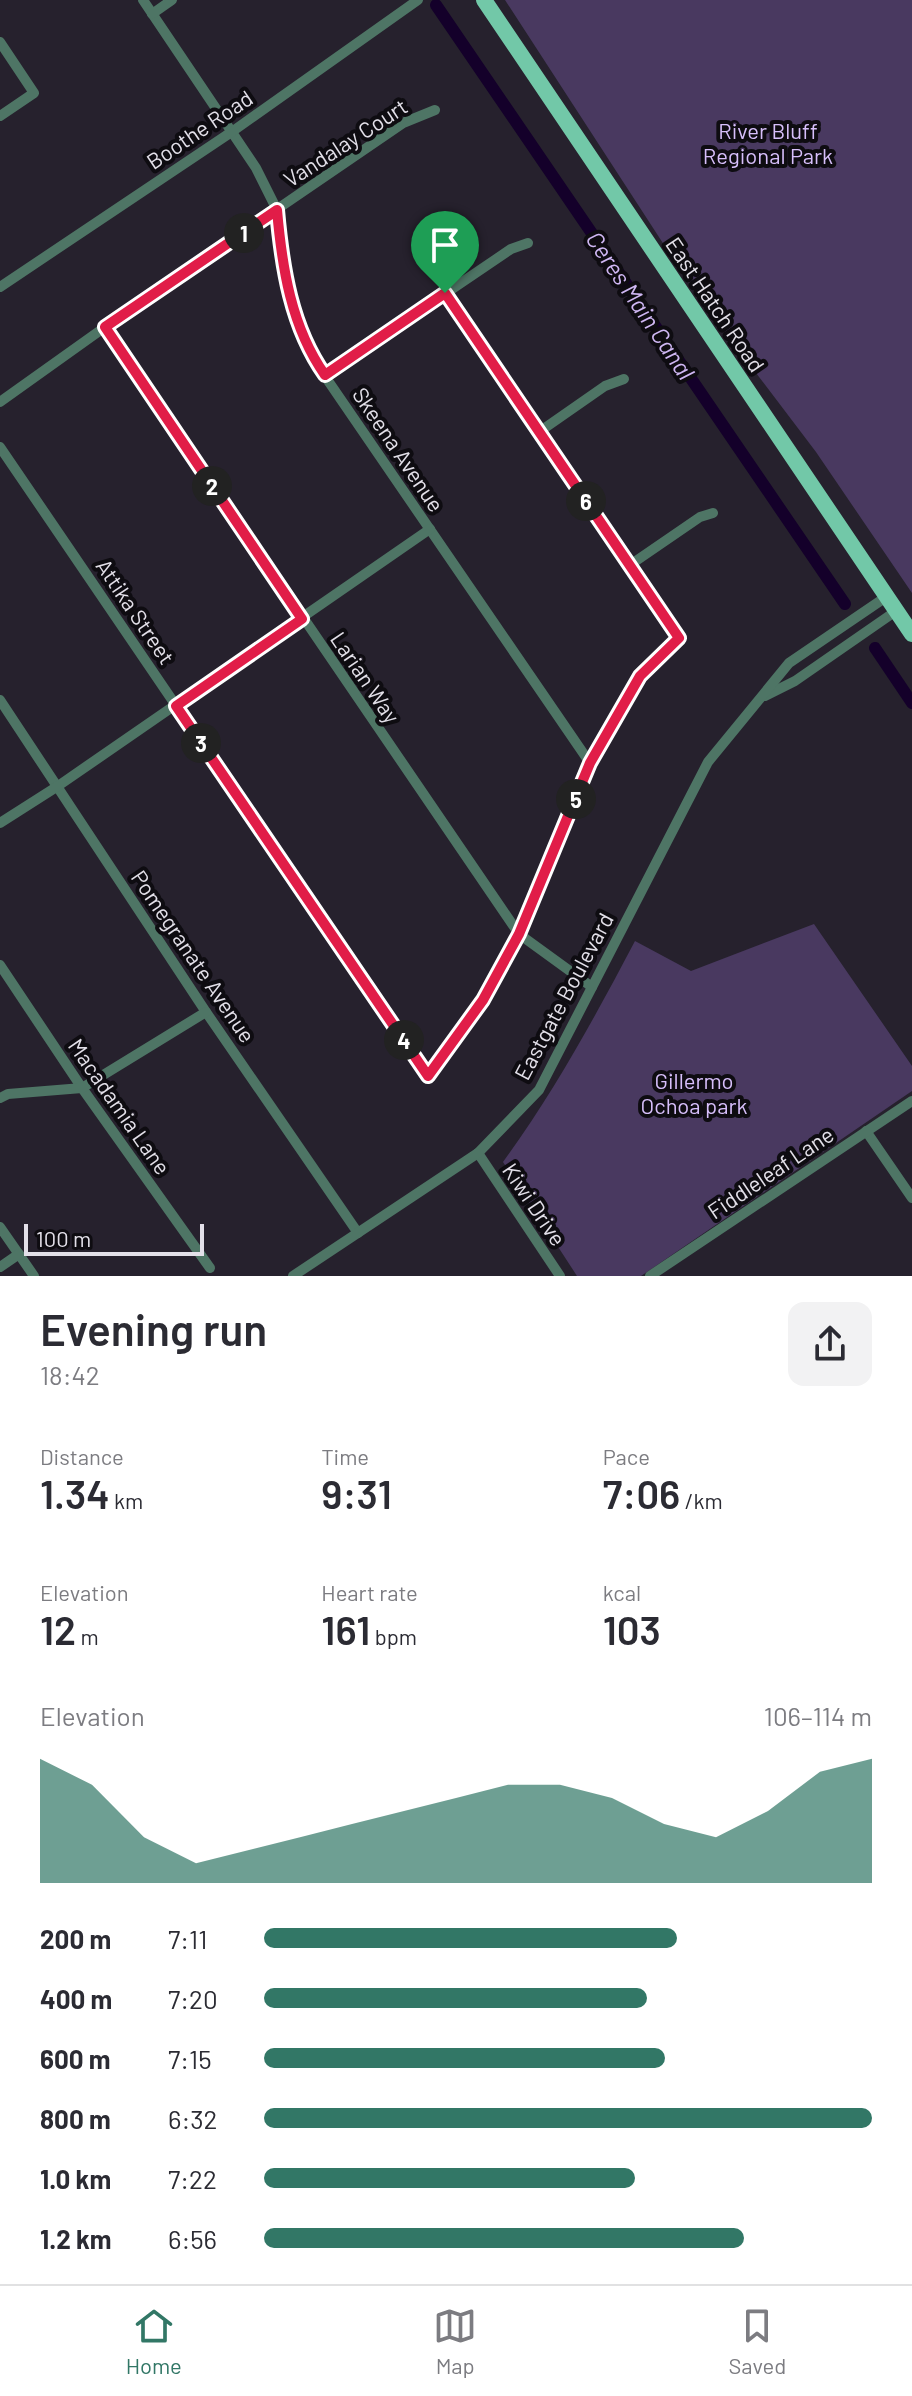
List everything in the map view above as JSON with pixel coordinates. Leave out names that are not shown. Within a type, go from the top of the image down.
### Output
[{"type":"main road","name":"East Hatch Road","points":[[484,0],[912,634]]},
{"type":"street","name":"Skeena Avenue","points":[[143,0],[233,131],[277,210],[280,252],[297,325],[325,375],[590,763]]},
{"type":"street","points":[[152,14],[172,0]]},
{"type":"street","name":"Boothe Road","points":[[0,287],[233,131],[418,0]]},
{"type":"street","points":[[0,42],[34,93],[0,116]]},
{"type":"street","name":"Vandalay Court","points":[[0,402],[403,123],[435,110]]},
{"type":"street","points":[[325,375],[511,249],[528,243]]},
{"type":"street","points":[[445,293],[679,638],[640,676],[590,763],[519,934]]},
{"type":"street","name":"Larian Way","points":[[105,327],[519,934],[592,987]]},
{"type":"street","points":[[539,432],[605,386],[624,379]]},
{"type":"street","name":"Attika Street","points":[[0,447],[428,1076],[483,1000],[519,934]]},
{"type":"street","points":[[630,565],[700,517],[713,513]]},
{"type":"street","points":[[0,823],[176,706],[430,529]]},
{"type":"street","name":"Eastgate Boulevard","points":[[293,1276],[478,1153],[539,1090],[708,762],[789,663],[891,604]]},
{"type":"street","name":"Eastgate Boulevard","points":[[759,699],[795,681],[891,604]]},
{"type":"street","name":"Pomegranate Avenue","points":[[0,700],[206,1012],[358,1233]]},
{"type":"street","name":"Macadamia Lane","points":[[0,965],[82,1088],[210,1268]]},
{"type":"street","points":[[0,1098],[8,1094],[82,1088],[206,1012]]},
{"type":"street","name":"Fiddleleaf Lane","points":[[650,1276],[912,1101]]},
{"type":"street","points":[[866,1131],[912,1198]]},
{"type":"street","name":"Kiwi Drive","points":[[478,1153],[560,1276]]},
{"type":"street","points":[[0,1227],[34,1276]]},
{"type":"street","points":[[0,1267],[19,1254]]},
{"type":"green space","name":"River Bluff Regional Park","points":[[505,0],[912,0],[912,593],[816,452],[694,291]]},
{"type":"green space","name":"Gillermo Ochoa park","points":[[814,924],[912,1066],[912,1091],[641,1276],[577,1276],[503,1162],[573,1054],[635,941],[691,971]]},
{"type":"waterway","name":"Ceres Main Canal","points":[[436,5],[845,604]]},
{"type":"waterway","name":"Ceres Main Canal","points":[[875,648],[912,703]]},
{"type":"route","points":[[277,210],[280,252],[297,325],[325,375],[445,293],[679,638],[640,676],[590,763],[519,934],[483,1000],[428,1076],[176,706],[302,619],[105,327],[277,210]]}]
